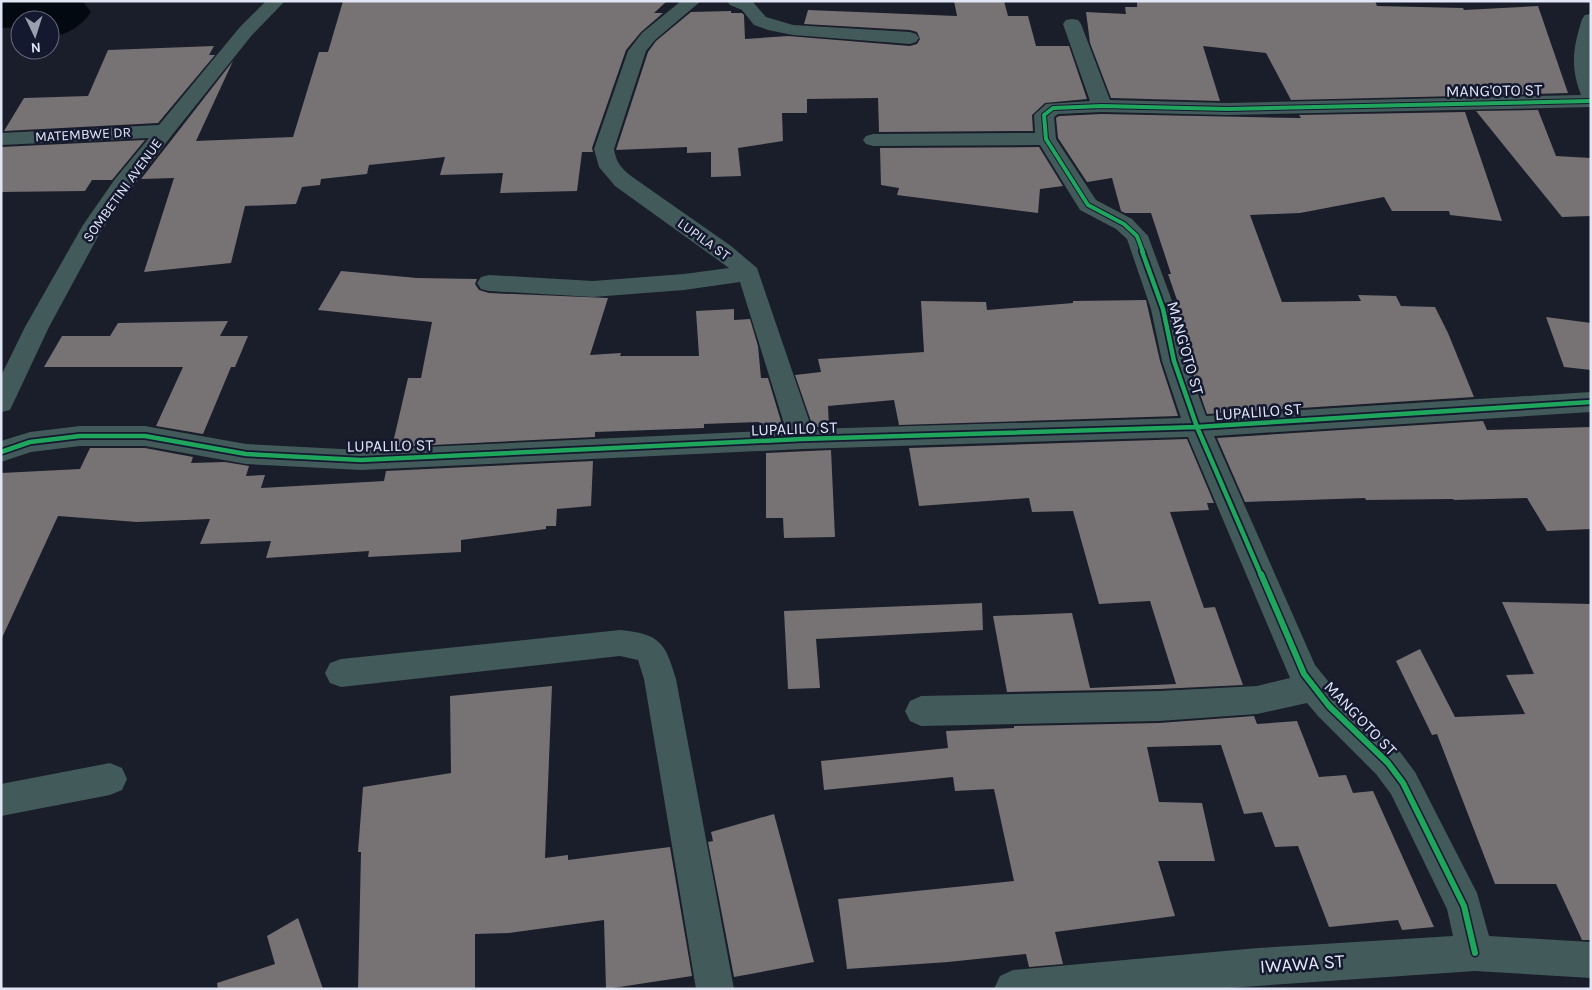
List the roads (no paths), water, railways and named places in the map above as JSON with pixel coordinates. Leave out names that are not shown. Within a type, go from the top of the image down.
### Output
[{"type":"street","name":"SOMBETINI AVENUE","points":[[1,403],[37,327],[91,230],[123,184],[165,131],[246,31],[276,1]]},
{"type":"street","name":"LUPILA ST","points":[[692,1],[682,12],[644,40],[637,51],[604,149],[605,160],[611,170],[623,181],[723,251],[749,273]]},
{"type":"street","points":[[736,1],[748,6],[760,21],[768,25],[793,30],[910,38]]},
{"type":"street","points":[[1591,19],[1581,56],[1582,74],[1591,99]]},
{"type":"street","points":[[1072,24],[1102,106]]},
{"type":"street","name":"MANG'OTO ST","points":[[1475,953],[1464,906],[1403,783],[1388,763],[1329,706],[1304,674],[1197,427],[1174,361],[1163,309],[1137,236],[1124,224],[1088,205],[1046,139],[1044,115],[1053,108],[1102,106],[1228,109],[1591,99]]},
{"type":"street","name":"MATEMBWE DR","points":[[1,139],[165,131]]},
{"type":"street","points":[[873,140],[1046,139]]},
{"type":"street","name":"LUPILA ST","points":[[489,283],[593,289],[684,282],[749,273]]},
{"type":"street","points":[[749,273],[802,439]]},
{"type":"street","name":"LUPALILO ST","points":[[1,452],[30,442],[80,436],[146,436],[246,454],[361,460],[802,439],[1197,427],[1591,402]]},
{"type":"street","points":[[341,673],[620,643],[643,645],[654,655],[660,679],[715,989]]},
{"type":"street","points":[[921,712],[1159,706],[1257,700],[1314,687]]},
{"type":"street","points":[[1,800],[110,779]]},
{"type":"street","name":"IWAWA ST","points":[[1013,989],[1258,966],[1475,953],[1591,960]]},
{"type":"waterway","points":[[60,12],[69,12],[60,18]]},
{"type":"waterway","points":[[1,15],[10,15]]}]
